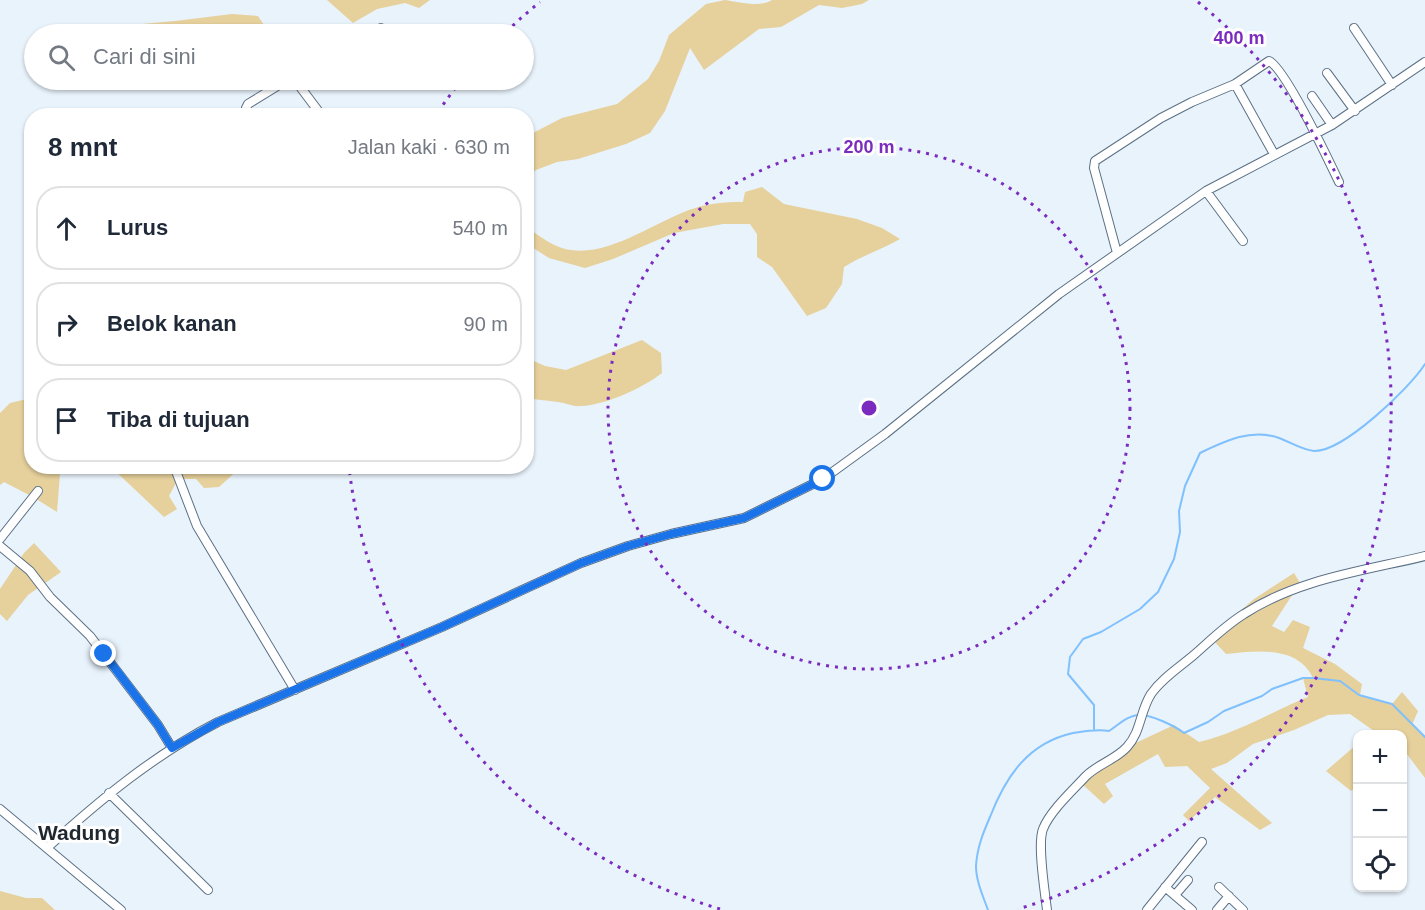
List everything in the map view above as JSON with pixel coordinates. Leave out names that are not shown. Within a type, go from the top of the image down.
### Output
[{"type":"street","points":[[1354,28],[1392,85]]},
{"type":"street","points":[[1117,253],[1094,168],[1095,161],[1161,118],[1235,84],[1269,62],[1272,62],[1282,75],[1315,132],[1339,182]]},
{"type":"street","points":[[48,847],[109,793],[155,758],[218,722],[442,627],[471,612],[500,602],[581,563],[671,534],[744,518],[823,479],[862,452],[1059,294],[1206,191],[1332,125],[1425,62]]},
{"type":"street","points":[[1327,73],[1355,111]]},
{"type":"street","points":[[1235,84],[1274,154]]},
{"type":"street","points":[[246,108],[248,104],[271,90]]},
{"type":"street","points":[[302,90],[316,108]]},
{"type":"street","points":[[1312,96],[1332,125]]},
{"type":"street","points":[[1206,191],[1243,241]]},
{"type":"street","points":[[177,474],[197,526],[295,690]]},
{"type":"street","points":[[0,539],[38,491]]},
{"type":"street","points":[[0,546],[30,571],[50,597],[90,636],[158,725],[172,748]]},
{"type":"street","points":[[1047,910],[1041,849],[1042,831],[1049,817],[1086,776],[1118,756],[1136,736],[1142,713],[1151,694],[1169,675],[1218,633],[1278,595],[1335,576],[1425,556]]},
{"type":"street","points":[[109,793],[208,890]]},
{"type":"street","points":[[0,808],[121,910]]},
{"type":"street","points":[[1147,910],[1202,842]]},
{"type":"street","points":[[1175,895],[1188,880]]},
{"type":"street","points":[[1165,887],[1192,910]]},
{"type":"street","points":[[1219,887],[1243,910]]},
{"type":"street","points":[[1217,910],[1229,896]]},
{"type":"shaded area","points":[[327,0],[430,0],[419,8],[405,3],[377,9],[353,23]]},
{"type":"shaded area","points":[[725,0],[762,4],[772,0],[869,0],[862,4],[842,8],[819,5],[781,27],[759,29],[704,70],[690,48],[665,111],[650,133],[626,144],[578,159],[557,162],[534,172],[534,132],[562,118],[617,104],[648,79],[659,61],[669,35],[706,4]]},
{"type":"shaded area","points":[[232,14],[258,16],[263,24],[142,24]]},
{"type":"shaded area","points":[[762,187],[784,204],[857,219],[882,228],[900,239],[844,267],[842,284],[826,308],[807,316],[772,267],[757,257],[757,234],[750,224],[723,224],[674,233],[613,259],[585,268],[549,258],[534,248],[534,232],[562,248],[580,251],[598,249],[696,208],[716,203],[743,202],[745,192]]},
{"type":"shaded area","points":[[642,340],[661,353],[662,373],[635,390],[602,403],[576,406],[534,399],[534,361],[566,370]]},
{"type":"shaded area","points":[[24,400],[24,474],[60,474],[57,512],[4,482],[0,485],[0,413],[10,403]]},
{"type":"shaded area","points":[[118,474],[233,474],[219,487],[204,488],[196,479],[178,479],[169,496],[177,509],[164,517]]},
{"type":"shaded area","points":[[34,543],[61,572],[28,595],[7,621],[0,614],[0,589],[24,553]]},
{"type":"shaded area","points":[[1294,573],[1300,583],[1272,626],[1284,632],[1293,620],[1310,627],[1303,648],[1335,664],[1362,684],[1360,695],[1392,704],[1402,692],[1418,711],[1412,725],[1425,737],[1425,778],[1407,754],[1407,730],[1373,730],[1350,714],[1328,715],[1253,744],[1227,763],[1211,769],[1272,823],[1260,830],[1215,797],[1189,821],[1183,815],[1210,788],[1187,766],[1165,767],[1158,754],[1105,784],[1113,796],[1104,804],[1081,783],[1127,747],[1174,725],[1199,742],[1241,728],[1308,697],[1303,678],[1313,678],[1306,667],[1297,660],[1275,652],[1226,654],[1210,637],[1254,599]]},
{"type":"shaded area","points":[[1353,747],[1353,789],[1351,791],[1326,771]]},
{"type":"shaded area","points":[[0,891],[26,898],[42,898],[55,910],[0,910]]},
{"type":"waterway","points":[[1094,729],[1094,705],[1068,674],[1070,657],[1083,639],[1101,632],[1140,609],[1158,592],[1174,559],[1180,532],[1179,511],[1185,486],[1200,453],[1238,437],[1258,434],[1279,438],[1314,451],[1326,449],[1375,417],[1405,388],[1425,364]]},
{"type":"waterway","points":[[988,910],[976,872],[979,847],[985,829],[996,802],[1011,775],[1031,753],[1057,738],[1087,731],[1109,731],[1135,715],[1149,716],[1184,733],[1208,722],[1224,711],[1303,678],[1340,681],[1359,695],[1392,704],[1425,737]]},
{"type":"district","name":"Wadung","points":[[79,832]]},
{"type":"route","points":[[104,654],[158,725],[172,748],[218,722],[442,627],[471,612],[500,602],[581,563],[609,552],[671,534],[744,518],[823,479]]}]
